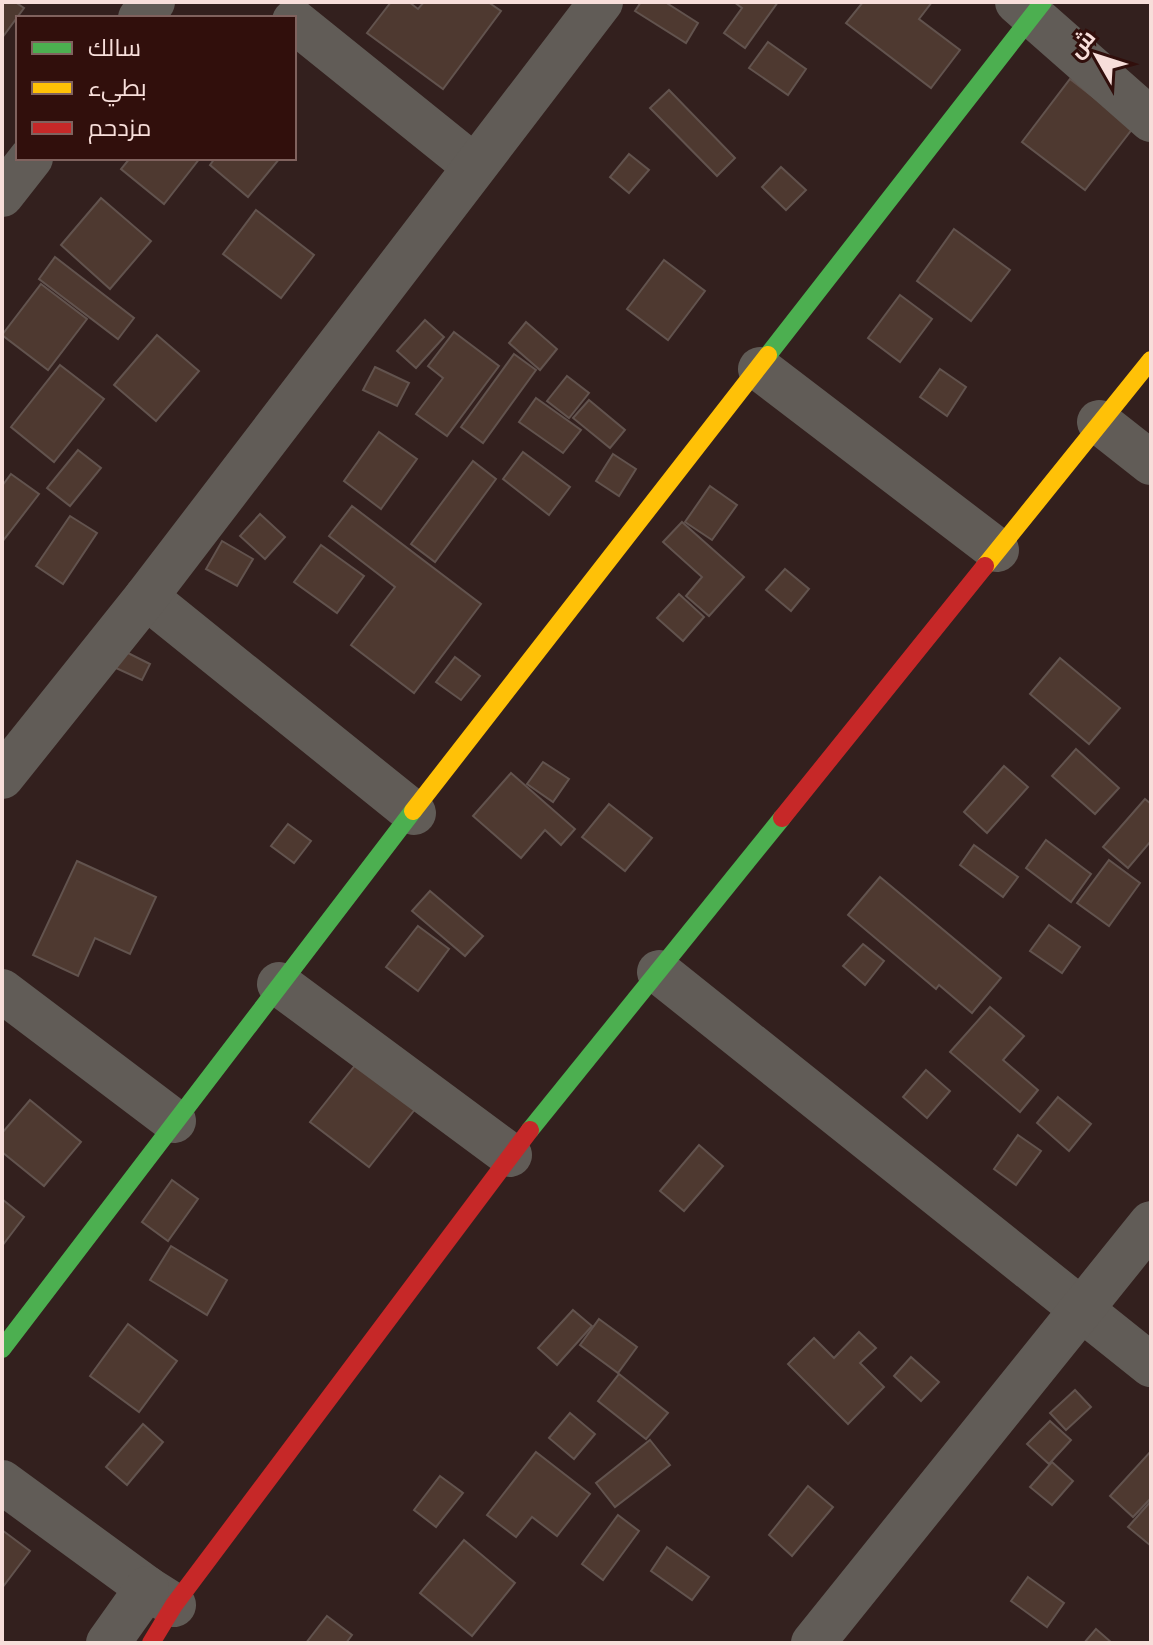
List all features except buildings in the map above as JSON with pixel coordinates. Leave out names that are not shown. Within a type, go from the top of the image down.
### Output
[{"type":"street","points":[[271,2],[288,16]]},
{"type":"street","points":[[2,777],[146,597],[601,2]]},
{"type":"street","points":[[2,1349],[279,984],[760,369],[1031,6],[1151,120]]},
{"type":"street","points":[[296,22],[474,166]]},
{"type":"street","points":[[2,195],[29,160]]},
{"type":"street","points":[[108,1643],[160,1597],[510,1155],[1151,360]]},
{"type":"street","points":[[760,369],[997,550]]},
{"type":"street","points":[[1099,422],[1151,463]]},
{"type":"street","points":[[146,597],[414,813]]},
{"type":"street","points":[[659,972],[1151,1365]]},
{"type":"street","points":[[279,984],[510,1155]]},
{"type":"street","points":[[2,991],[174,1121]]},
{"type":"street","points":[[813,1643],[1151,1223]]},
{"type":"street","points":[[2,1482],[160,1597]]},
{"type":"street","points":[[151,1643],[160,1597]]},
{"type":"traffic: fast","points":[[768,355],[1043,2]]},
{"type":"traffic: fast","points":[[2,1349],[413,811]]},
{"type":"traffic: fast","points":[[530,1130],[782,818]]},
{"type":"traffic: slow","points":[[413,811],[768,355]]},
{"type":"traffic: slow","points":[[985,566],[1151,360]]},
{"type":"traffic: jam","points":[[782,818],[985,566]]},
{"type":"traffic: jam","points":[[151,1643],[174,1605],[530,1130]]}]
